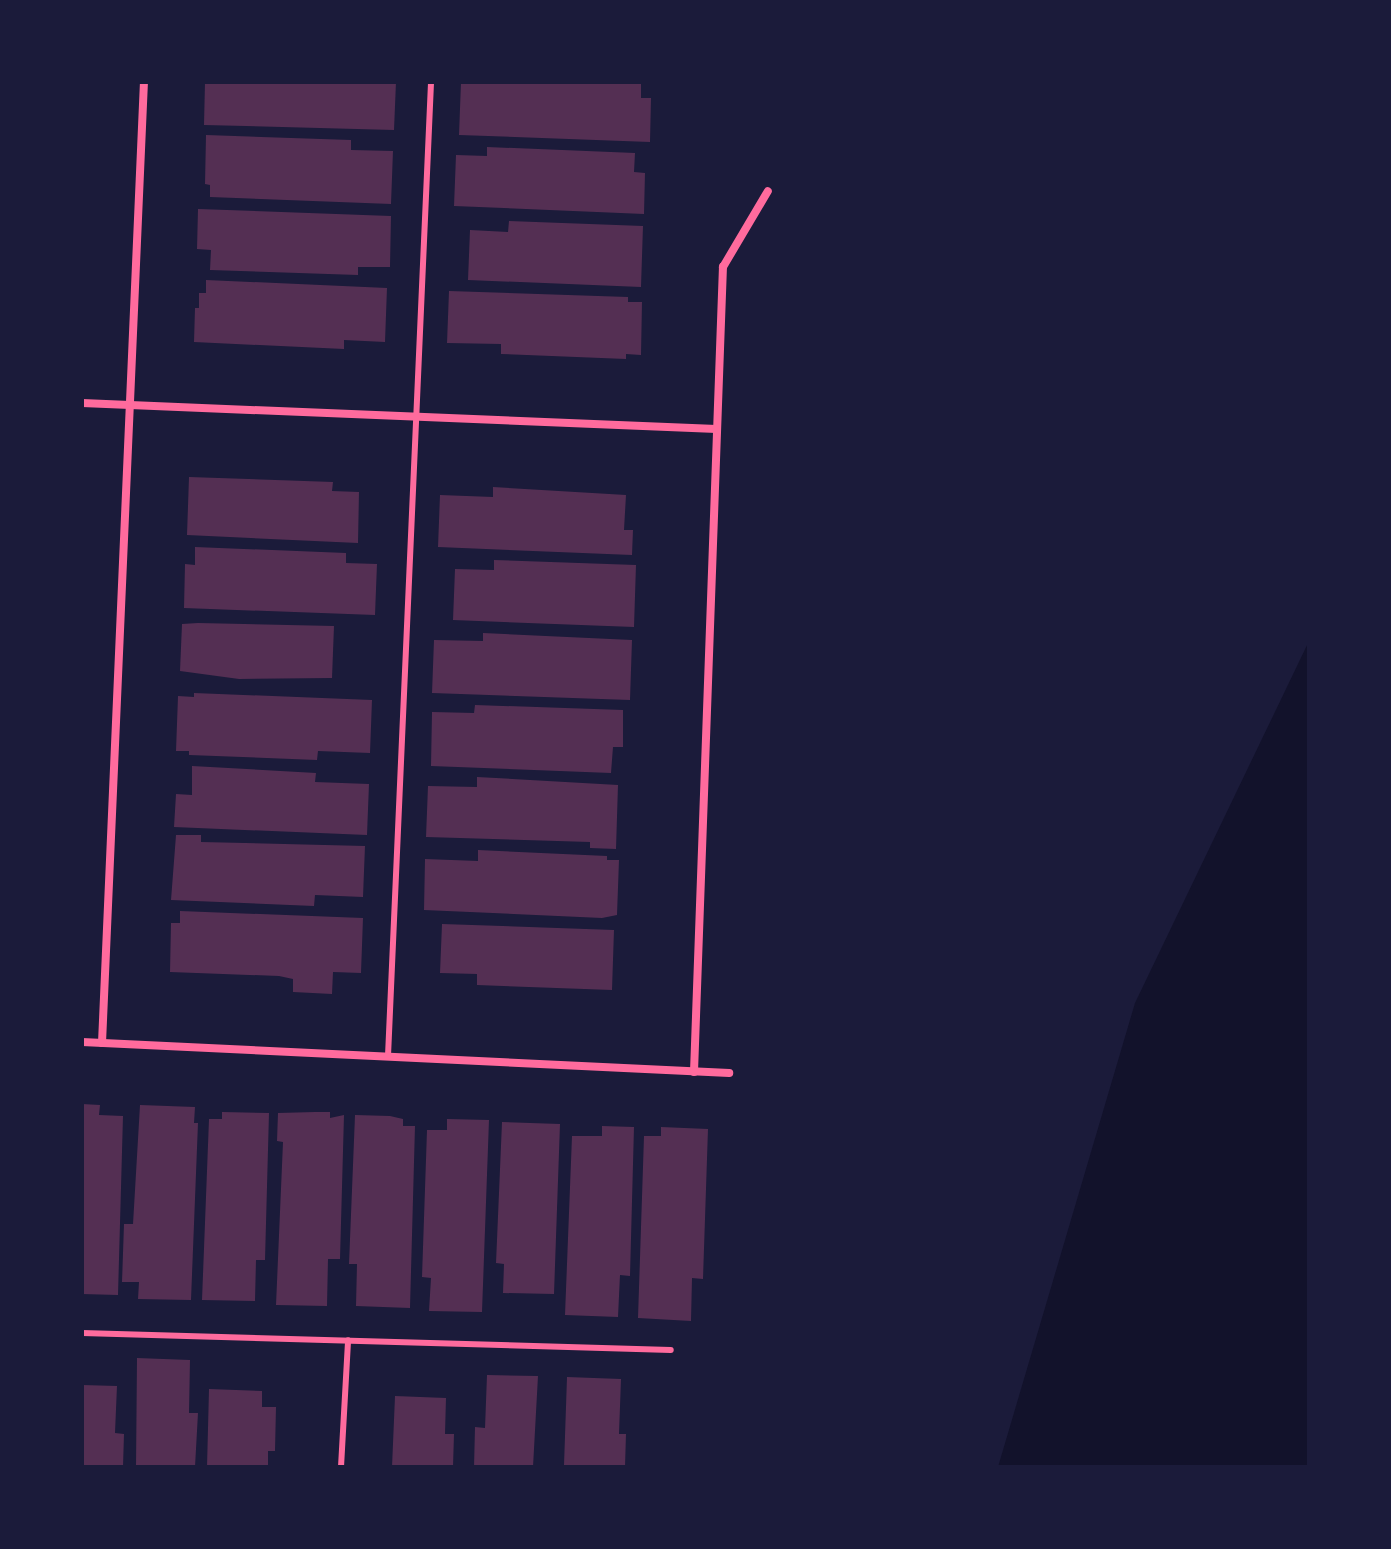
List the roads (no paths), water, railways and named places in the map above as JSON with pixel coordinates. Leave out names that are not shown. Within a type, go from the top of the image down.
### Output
[{"type":"street","points":[[102,1043],[144,82]]},
{"type":"street","points":[[694,1072],[723,267],[768,191]]},
{"type":"street","points":[[82,403],[716,429]]},
{"type":"street","points":[[82,1042],[729,1073]]},
{"type":"lane","points":[[388,1056],[431,82]]},
{"type":"lane","points":[[82,1333],[671,1350]]},
{"type":"lane","points":[[341,1467],[348,1340]]}]
